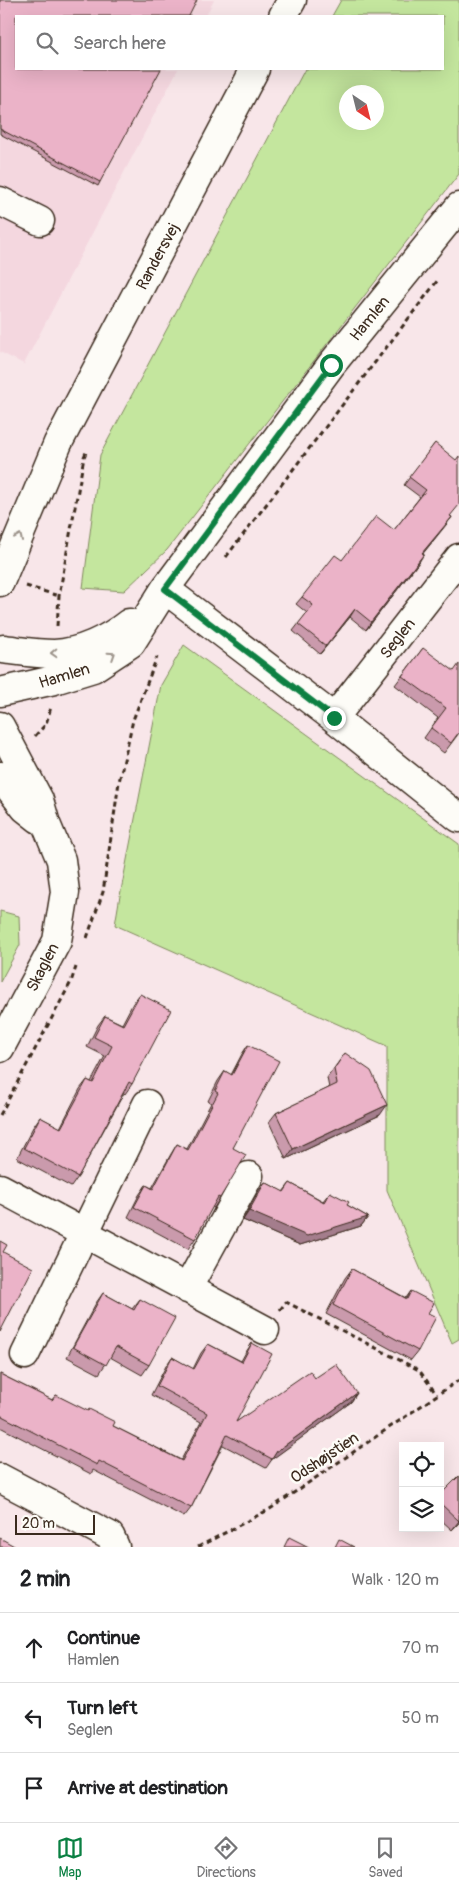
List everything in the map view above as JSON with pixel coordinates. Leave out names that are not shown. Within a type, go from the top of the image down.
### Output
[{"type":"street","points":[[284,15],[292,0]]},
{"type":"street","name":"Randersvej","points":[[0,582],[58,443],[254,70]]},
{"type":"street","points":[[0,201],[40,221]]},
{"type":"street","name":"Hamlen","points":[[2,645],[54,667],[93,668],[131,642],[161,594],[331,365],[459,207]]},
{"type":"street","name":"Randersvej","points":[[0,530],[58,443]]},
{"type":"street","name":"Seglen","points":[[334,718],[459,558]]},
{"type":"street","points":[[161,594],[334,718],[459,818]]},
{"type":"street","points":[[0,692],[5,670],[2,645]]},
{"type":"street","name":"Hamlen","points":[[0,692],[54,667]]},
{"type":"street","name":"Skaglen","points":[[0,726],[8,765],[25,808],[46,824],[61,860],[65,892],[56,941],[0,1048]]},
{"type":"street","points":[[25,1355],[147,1104]]},
{"type":"street","points":[[187,1289],[249,1176]]},
{"type":"street","points":[[0,1188],[265,1330]]},
{"type":"street","points":[[0,1478],[110,1536],[115,1547]]},
{"type":"path","points":[[221,563],[441,276]]},
{"type":"path","points":[[8,765],[46,724],[52,701],[60,596],[84,457],[88,448]]},
{"type":"path","points":[[84,946],[103,892],[119,782],[133,720],[160,652]]},
{"type":"path","points":[[0,1115],[71,982],[78,964]]},
{"type":"path","points":[[265,1330],[286,1302],[419,1370],[437,1395]]},
{"type":"path","name":"Odshøjstien","points":[[198,1547],[270,1509],[459,1380]]},
{"type":"shaded area","points":[[0,0],[214,0],[206,15],[15,15],[15,70],[177,70],[24,364],[0,352]]},
{"type":"green space","points":[[341,0],[459,0],[459,174],[167,550],[124,591],[83,588],[100,455],[304,70],[444,70],[444,15],[333,15]]},
{"type":"green space","points":[[184,645],[459,844],[459,1339],[452,1343],[387,1190],[387,1046],[115,925],[161,685]]},
{"type":"green space","points":[[0,911],[19,916],[20,945],[0,982]]},
{"type":"building","points":[[0,0],[197,0],[190,15],[15,15],[15,70],[160,70],[100,182],[0,129]]},
{"type":"building","points":[[435,443],[456,460],[459,456],[459,505],[450,516],[452,517],[422,553],[424,554],[371,622],[355,609],[326,646],[298,624],[313,605],[302,597],[335,555],[342,560],[376,516],[394,530],[426,490],[409,477]]},
{"type":"building","points":[[423,648],[454,671],[459,664],[459,732],[451,743],[431,728],[446,708],[402,676]]},
{"type":"building","points":[[140,994],[171,1010],[132,1084],[129,1082],[78,1177],[24,1148],[40,1117],[61,1128],[87,1080],[93,1083],[112,1046],[94,1037],[105,1016],[123,1025]]},
{"type":"building","points":[[248,1045],[279,1061],[233,1148],[246,1155],[220,1198],[218,1197],[195,1239],[134,1207],[146,1185],[153,1189],[177,1144],[188,1150],[218,1093],[215,1091],[225,1071],[232,1075]]},
{"type":"building","points":[[345,1053],[371,1071],[387,1105],[293,1149],[276,1113],[337,1084],[334,1069]]},
{"type":"building","points":[[265,1182],[284,1192],[290,1183],[324,1202],[330,1192],[349,1202],[347,1205],[368,1217],[307,1236],[249,1211]]},
{"type":"building","points":[[0,1241],[7,1245],[3,1252],[33,1268],[0,1332]]},
{"type":"building","points":[[352,1269],[407,1299],[411,1291],[434,1303],[428,1313],[436,1317],[418,1351],[333,1305]]},
{"type":"building","points":[[103,1293],[134,1310],[140,1299],[175,1318],[149,1365],[116,1347],[106,1365],[73,1347]]},
{"type":"building","points":[[252,1343],[272,1354],[236,1422],[310,1371],[315,1378],[336,1364],[357,1393],[277,1451],[272,1459],[227,1435],[191,1508],[99,1461],[97,1465],[0,1415],[0,1374],[52,1400],[56,1395],[88,1411],[89,1409],[115,1422],[113,1426],[182,1461],[207,1413],[157,1386],[172,1357],[194,1369],[208,1344],[242,1362]]},
{"type":"building","points":[[459,1476],[459,1521],[444,1507],[444,1491]]},
{"type":"building","points":[[289,1537],[309,1547],[284,1547]]},
{"type":"building","points":[[0,1538],[16,1547],[0,1547]]},
{"type":"building","points":[[339,1539],[354,1547],[335,1547]]},
{"type":"route","points":[[331,365],[165,589],[334,718]]}]
